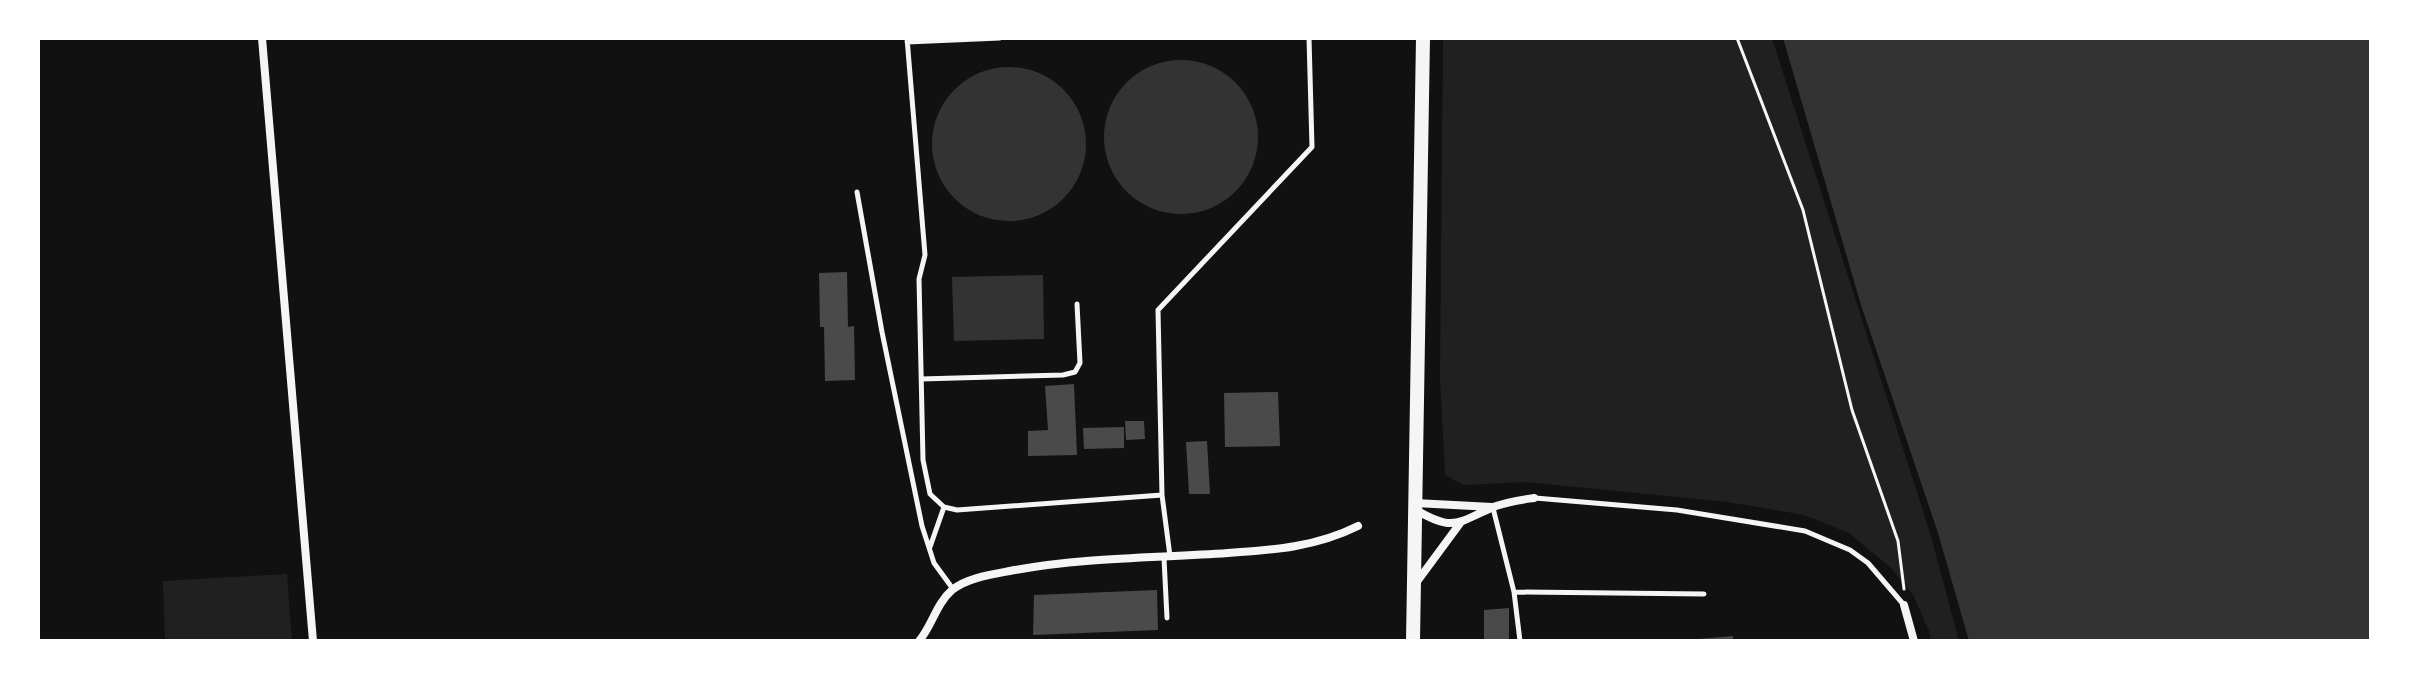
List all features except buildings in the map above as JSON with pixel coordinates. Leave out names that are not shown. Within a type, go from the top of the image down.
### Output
[{"type":"main road","points":[[1413,641],[1423,38]]},
{"type":"street","points":[[262,38],[313,641]]},
{"type":"street","points":[[1415,506],[1441,523],[1461,522],[1493,507],[1534,498]]},
{"type":"street","points":[[1415,506],[1493,507]]},
{"type":"street","points":[[1413,587],[1461,522]]},
{"type":"street","points":[[921,641],[939,605],[953,589],[985,576],[1058,562],[1297,548],[1358,526]]},
{"type":"street","points":[[1904,605],[1914,641]]},
{"type":"lane","points":[[1000,38],[907,40],[925,255],[919,279],[921,379],[923,460],[930,494],[944,507],[957,510],[1162,495]]},
{"type":"lane","points":[[1167,618],[1158,310],[1312,147],[1309,38]]},
{"type":"lane","points":[[857,192],[922,526],[934,563],[953,589]]},
{"type":"lane","points":[[921,379],[1063,375],[1075,372],[1080,363],[1077,304]]},
{"type":"lane","points":[[1534,498],[1677,510],[1805,531],[1850,550],[1868,563],[1904,605]]},
{"type":"lane","points":[[929,549],[944,507]]},
{"type":"lane","points":[[1493,507],[1514,592],[1520,641]]},
{"type":"lane","points":[[1514,592],[1704,594]]},
{"type":"path","points":[[1737,38],[1803,210],[1852,410],[1898,541],[1905,580],[1904,605]]},
{"type":"shaded area","points":[[1443,38],[1772,38],[1931,536],[1959,641],[1931,641],[1913,595],[1891,568],[1849,533],[1804,515],[1728,502],[1525,482],[1464,485],[1445,475],[1440,377]]},
{"type":"shaded area","points":[[1783,38],[2371,38],[2371,641],[1969,641],[1938,533],[1861,305]]},
{"type":"shaded area","points":[[1181,60],[1211,66],[1236,82],[1252,107],[1258,137],[1252,167],[1236,192],[1211,208],[1181,214],[1151,208],[1126,192],[1110,167],[1104,137],[1110,107],[1126,82],[1151,66]]},
{"type":"shaded area","points":[[1009,67],[1038,73],[1063,90],[1080,115],[1086,144],[1080,173],[1063,198],[1038,215],[1009,221],[980,215],[955,198],[938,173],[932,144],[938,115],[955,90],[980,73]]},
{"type":"shaded area","points":[[1043,275],[1044,339],[954,341],[952,277]]},
{"type":"shaded area","points":[[287,574],[292,641],[165,641],[163,581]]}]
